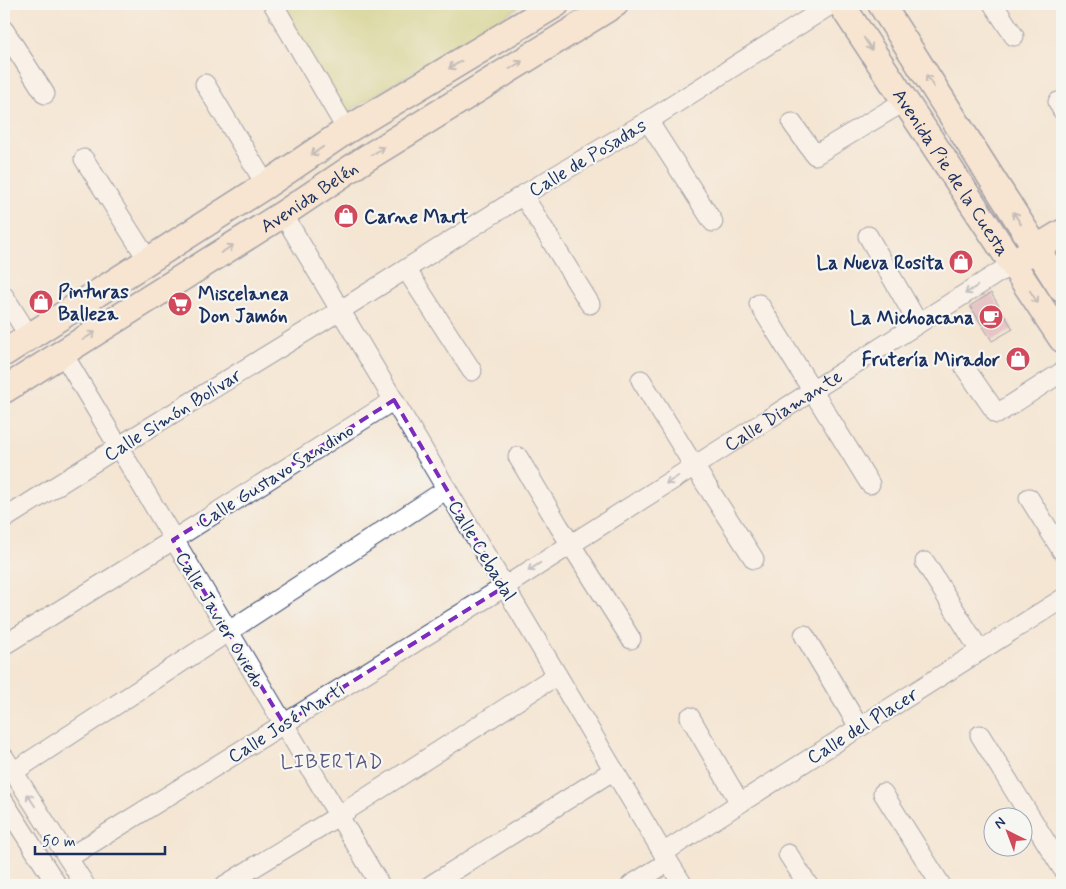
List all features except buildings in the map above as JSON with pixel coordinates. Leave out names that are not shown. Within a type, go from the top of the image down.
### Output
[{"type":"main road","name":"Avenida Belén","points":[[4,353],[266,186],[347,130],[556,4]]},
{"type":"main road","name":"Avenida Belén","points":[[4,390],[283,214],[365,159],[615,4]]},
{"type":"main road","name":"Avenida Pie de la Cuesta","points":[[841,4],[1062,339]]},
{"type":"main road","name":"Avenida Pie de la Cuesta","points":[[881,4],[1062,289]]},
{"type":"main road","name":"Calle Diamante","points":[[1012,264],[1062,233]]},
{"type":"street","points":[[273,4],[347,130]]},
{"type":"street","name":"Calle de Posadas","points":[[341,310],[523,195],[648,121],[832,4]]},
{"type":"street","points":[[993,4],[1014,36]]},
{"type":"street","points":[[4,30],[45,94]]},
{"type":"street","points":[[205,84],[266,186]]},
{"type":"street","points":[[792,122],[815,155],[905,100]]},
{"type":"street","points":[[648,121],[713,222]]},
{"type":"street","points":[[84,159],[148,260]]},
{"type":"street","points":[[523,195],[590,304]]},
{"type":"street","name":"Calle Cebadal","points":[[283,214],[504,587],[684,885]]},
{"type":"street","points":[[868,236],[918,323]]},
{"type":"street","name":"Calle Diamante","points":[[504,587],[1012,264]]},
{"type":"street","points":[[406,269],[472,371]]},
{"type":"street","points":[[4,296],[29,336]]},
{"type":"street","points":[[759,304],[870,484]]},
{"type":"street","name":"Calle Simón Bolívar","points":[[4,519],[341,310]]},
{"type":"street","name":"Calle Javier Oviedo","points":[[62,352],[380,885]]},
{"type":"street","points":[[965,368],[997,414],[1062,372]]},
{"type":"street","points":[[641,380],[754,559]]},
{"type":"street","name":"Calle Gustavo Sandino","points":[[4,644],[174,540],[394,400]]},
{"type":"street","points":[[518,457],[631,639]]},
{"type":"street","points":[[85,885],[8,764],[228,632],[447,489]]},
{"type":"street","points":[[1029,498],[1062,551]]},
{"type":"street","points":[[925,562],[980,651]]},
{"type":"street","name":"Calle José Martí","points":[[68,858],[504,587]]},
{"type":"street","name":"Calle del Placer","points":[[631,885],[740,802],[1062,599]]},
{"type":"street","points":[[804,635],[859,727]]},
{"type":"street","points":[[225,885],[338,816],[557,675]]},
{"type":"street","points":[[690,717],[740,802]]},
{"type":"street","points":[[980,735],[1062,868]]},
{"type":"street","points":[[432,885],[614,770]]},
{"type":"street","points":[[883,793],[941,885]]},
{"type":"street","points":[[4,802],[57,885]]},
{"type":"street","points":[[788,854],[808,885]]},
{"type":"highlighted area","points":[[394,400],[504,587],[284,724],[173,540]]},
{"type":"green space","points":[[278,4],[524,4],[346,113]]},
{"type":"place","name":"Carne Mart","points":[[346,216]]},
{"type":"place","name":"La Nueva Rosita","points":[[961,262]]},
{"type":"place","name":"Pinturas Balleza","points":[[41,302]]},
{"type":"place","name":"Miscelanea Don Jamón","points":[[180,304]]},
{"type":"place","name":"La Michoacana","points":[[991,317]]},
{"type":"place","name":"Frutería Mirador","points":[[1018,359]]},
{"type":"district","name":"LIBERTAD","points":[[332,761]]}]
